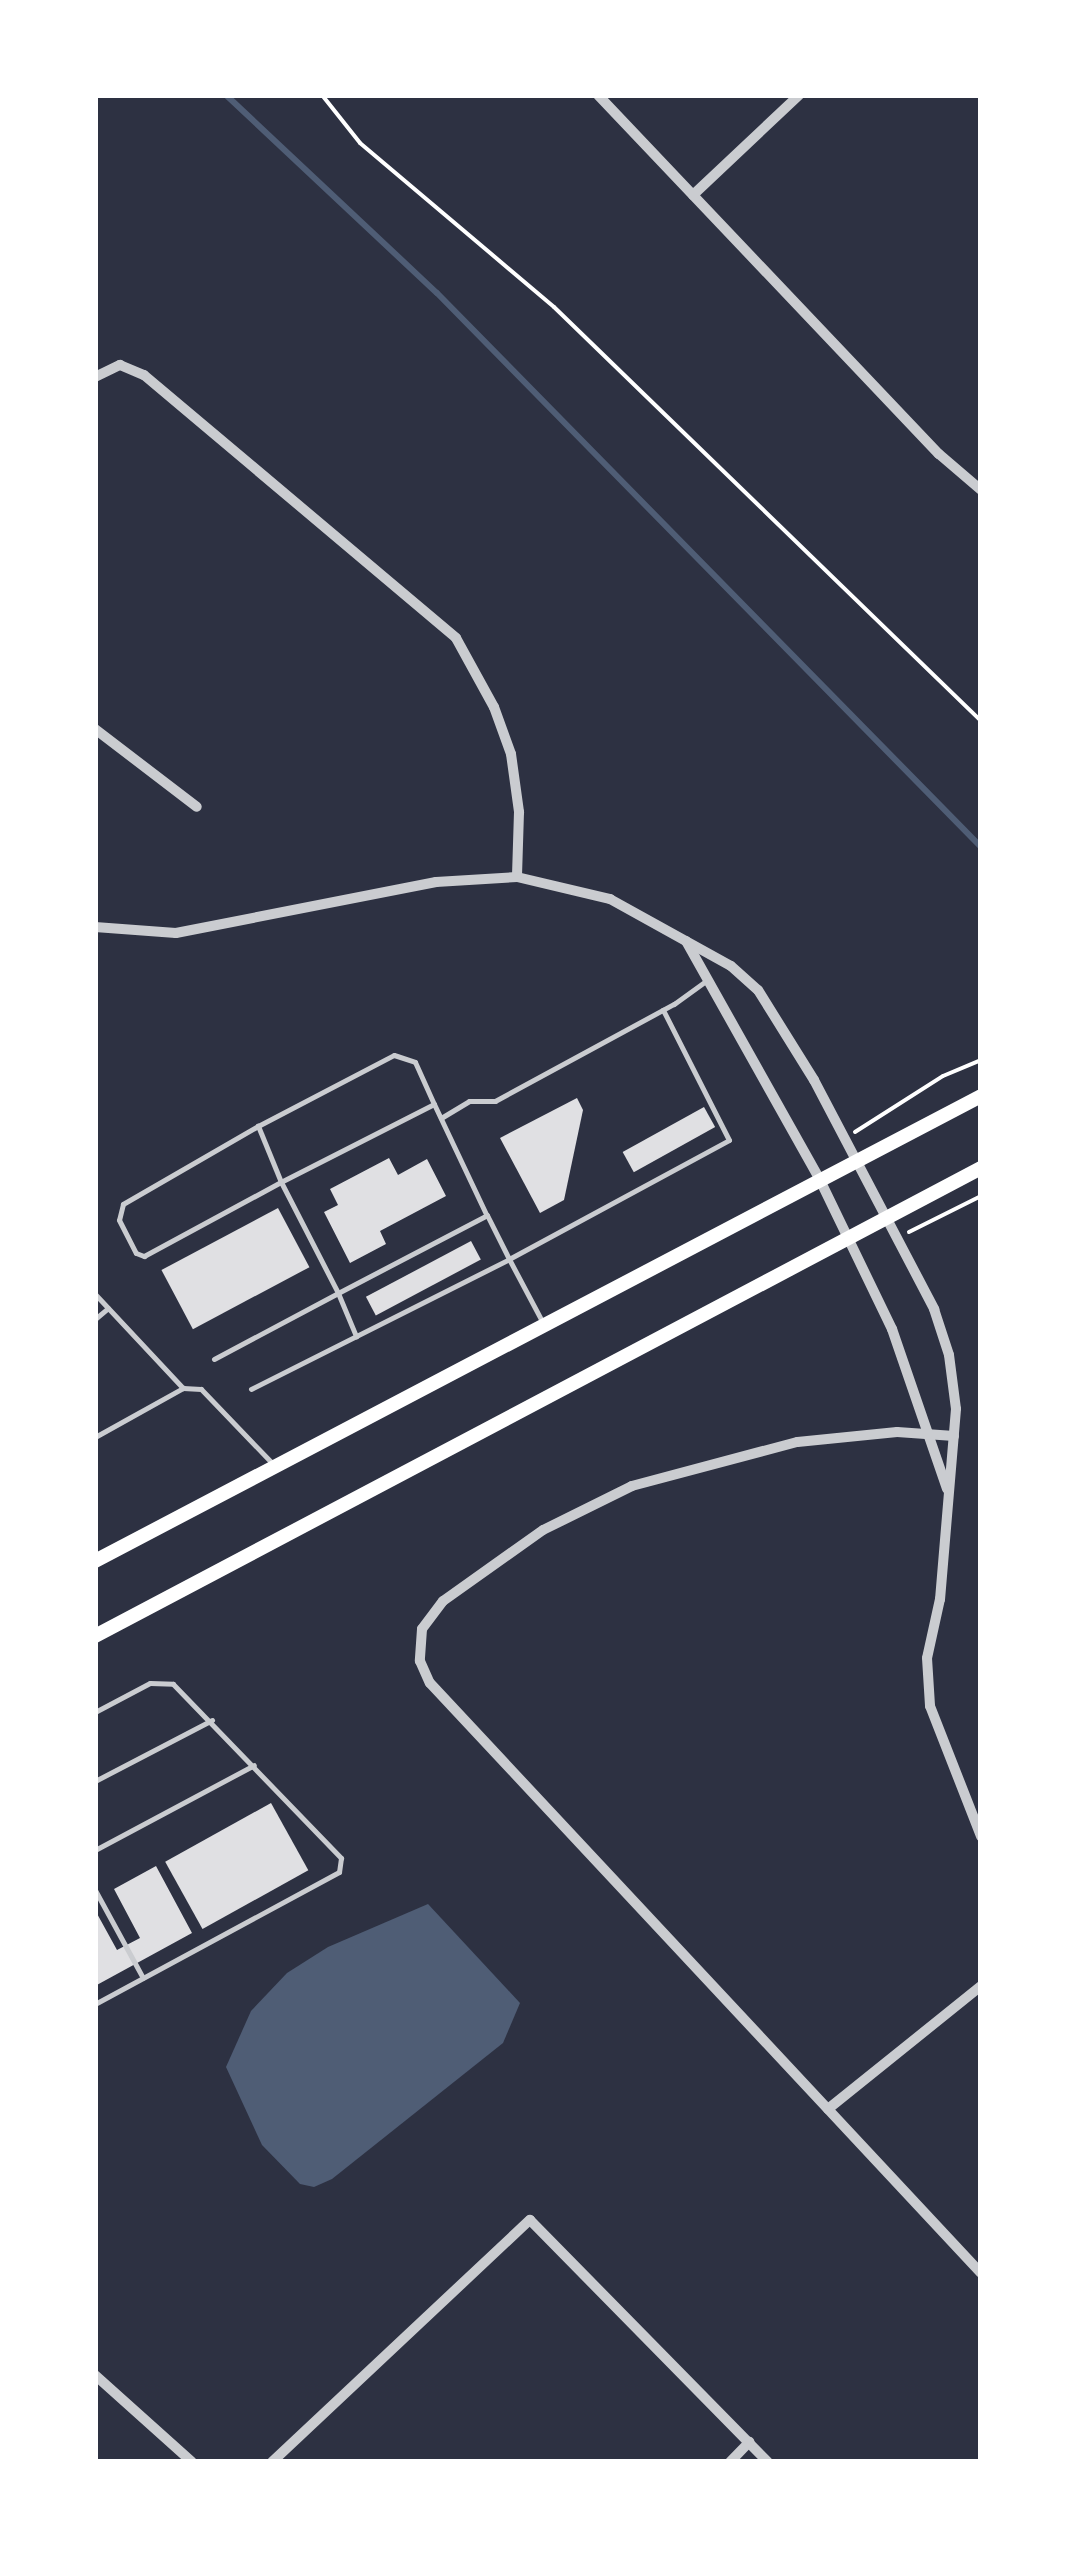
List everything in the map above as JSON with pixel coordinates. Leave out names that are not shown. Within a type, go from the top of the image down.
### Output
[{"type":"main road","points":[[95,1561],[981,1096]]},
{"type":"main road","points":[[95,1636],[981,1168]]},
{"type":"street","points":[[598,95],[981,490]]},
{"type":"street","points":[[694,196],[799,95]]},
{"type":"street","points":[[95,378],[120,365],[144,374],[456,638],[476,668],[511,754],[519,812],[517,876]]},
{"type":"street","points":[[95,729],[197,807]]},
{"type":"street","points":[[95,927],[176,933],[436,882],[517,876],[610,898],[686,940],[758,990],[845,1139],[934,1309],[948,1355],[954,1436],[940,1600],[927,1658],[930,1706],[980,1833]]},
{"type":"street","points":[[686,940],[819,1178],[892,1329],[949,1495]]},
{"type":"street","points":[[954,1436],[897,1432],[797,1442],[632,1486],[494,1562],[443,1601],[422,1629],[420,1661],[430,1683],[981,2273]]},
{"type":"street","points":[[828,2109],[981,1986]]},
{"type":"street","points":[[272,2462],[530,2220],[768,2462]]},
{"type":"street","points":[[95,2375],[192,2462]]},
{"type":"street","points":[[730,2462],[749,2442]]},
{"type":"lane","points":[[441,1118],[470,1101],[494,1101],[663,1010],[709,978]]},
{"type":"lane","points":[[251,1388],[509,1259],[729,1140],[663,1010]]},
{"type":"lane","points":[[434,1104],[144,1256],[124,1233],[123,1204],[140,1190],[394,1055],[415,1062],[486,1214],[544,1324]]},
{"type":"lane","points":[[258,1126],[280,1182],[356,1336]]},
{"type":"lane","points":[[214,1359],[486,1214]]},
{"type":"lane","points":[[95,1294],[182,1388]]},
{"type":"lane","points":[[95,1319],[108,1308]]},
{"type":"lane","points":[[95,1437],[182,1388],[201,1389],[275,1466]]},
{"type":"lane","points":[[95,1712],[161,1681],[184,1692],[341,1858],[339,1872],[95,2004]]},
{"type":"lane","points":[[95,1781],[212,1720]]},
{"type":"lane","points":[[95,1850],[254,1765]]},
{"type":"lane","points":[[95,1890],[143,1978]]},
{"type":"path","points":[[322,95],[360,143],[554,307],[981,721]]},
{"type":"path","points":[[845,1139],[942,1076],[981,1060]]},
{"type":"path","points":[[896,1240],[981,1196]]},
{"type":"water","points":[[428,1904],[520,2003],[503,2043],[332,2179],[314,2187],[300,2184],[262,2145],[226,2067],[251,2011],[287,1973],[328,1947]]},
{"type":"building","points":[[577,1098],[583,1110],[564,1200],[540,1213],[500,1138]]},
{"type":"building","points":[[704,1107],[715,1127],[634,1172],[623,1152]]},
{"type":"building","points":[[389,1158],[398,1175],[427,1159],[446,1196],[380,1231],[386,1244],[350,1263],[324,1212],[338,1205],[330,1189]]},
{"type":"building","points":[[278,1208],[309,1267],[193,1329],[161,1270]]},
{"type":"building","points":[[471,1241],[481,1260],[376,1315],[366,1297]]},
{"type":"building","points":[[271,1803],[308,1870],[203,1929],[165,1862]]},
{"type":"building","points":[[156,1866],[192,1933],[95,1986],[95,1910],[117,1950],[140,1938],[114,1889]]},
{"type":"waterway","points":[[226,95],[437,293],[981,847]]}]
